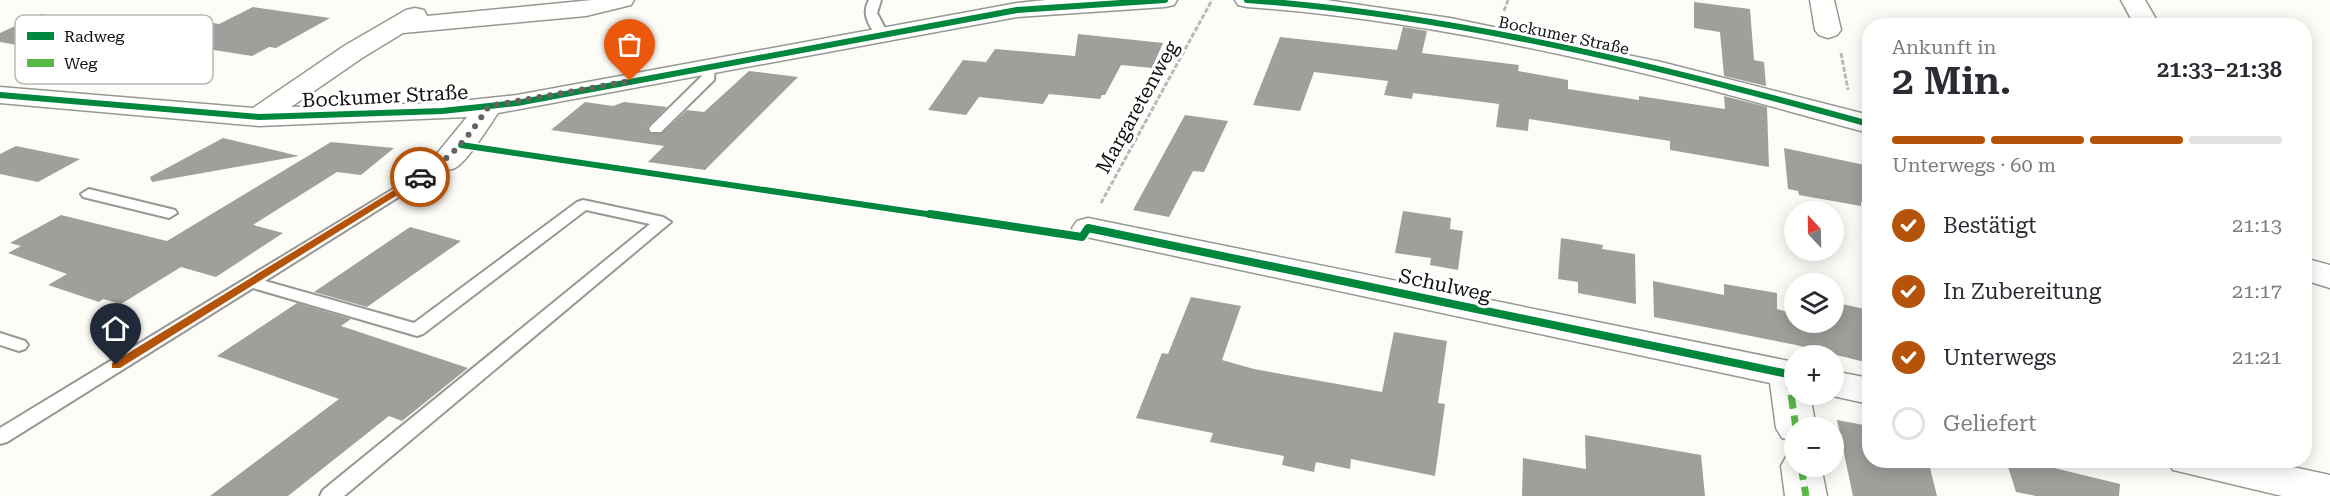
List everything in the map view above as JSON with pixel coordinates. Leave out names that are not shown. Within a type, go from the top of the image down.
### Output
[{"type":"street","points":[[259,117],[353,52],[439,0]]},
{"type":"street","points":[[397,26],[586,9],[622,0]]},
{"type":"street","name":"Bockumer Straße","points":[[0,94],[259,117],[430,112],[489,106],[882,34],[1016,5],[1165,0]]},
{"type":"street","name":"Bockumer Straße","points":[[1257,0],[1365,12],[1525,40],[1673,71],[1862,122]]},
{"type":"street","points":[[1822,0],[1827,30]]},
{"type":"street","points":[[2133,0],[2143,18]]},
{"type":"street","points":[[446,161],[468,136],[489,106]]},
{"type":"street","name":"Schulweg","points":[[1088,228],[1784,373]]},
{"type":"street","points":[[2312,271],[2330,278]]},
{"type":"street","points":[[1844,386],[1862,390]]},
{"type":"street","points":[[2224,468],[2330,491]]},
{"type":"street","points":[[1803,477],[1806,496]]},
{"type":"lane","points":[[875,0],[870,6],[870,13],[882,34]]},
{"type":"lane","points":[[656,129],[710,77],[708,66]]},
{"type":"lane","points":[[0,437],[446,161]]},
{"type":"lane","points":[[89,194],[169,213]]},
{"type":"lane","points":[[251,282],[417,330],[582,205],[663,222],[330,496]]},
{"type":"lane","points":[[0,339],[19,345]]},
{"type":"path","points":[[1827,30],[1840,49],[1862,122]]},
{"type":"building","points":[[1694,2],[1750,9],[1754,60],[1764,62],[1766,86],[1724,76],[1720,32],[1694,28]]},
{"type":"building","points":[[253,7],[330,18],[276,48],[269,47],[252,56],[213,50],[213,23],[219,24]]},
{"type":"building","points":[[15,26],[15,45],[0,42],[0,33]]},
{"type":"building","points":[[1403,27],[1427,31],[1422,53],[1519,65],[1518,71],[1568,80],[1568,89],[1639,100],[1639,96],[1725,109],[1724,96],[1767,107],[1769,167],[1670,150],[1670,141],[1529,119],[1528,131],[1496,127],[1499,104],[1413,93],[1412,99],[1384,95],[1388,81],[1314,72],[1300,111],[1253,105],[1280,37],[1397,50]]},
{"type":"building","points":[[1078,34],[1163,43],[1152,68],[1121,65],[1105,95],[1102,95],[1100,99],[1049,94],[1043,104],[979,97],[966,115],[928,110],[963,60],[986,62],[995,49],[1075,56]]},
{"type":"building","points":[[749,71],[798,77],[705,170],[648,162],[664,146],[551,130],[585,102],[613,106],[624,102],[667,107],[647,128],[651,134],[661,134],[687,110],[704,112]]},
{"type":"building","points":[[1185,115],[1228,121],[1204,172],[1193,171],[1169,217],[1133,210]]},
{"type":"building","points":[[223,138],[299,156],[152,182],[150,177]]},
{"type":"building","points":[[331,142],[394,148],[361,175],[337,172],[253,225],[283,233],[216,277],[181,267],[121,304],[103,299],[99,302],[48,285],[67,274],[8,253],[21,246],[10,243],[61,215],[167,241]]},
{"type":"building","points":[[16,146],[80,159],[38,182],[0,174],[0,154]]},
{"type":"building","points":[[1784,148],[1862,164],[1861,206],[1844,203],[1844,201],[1799,195],[1798,191],[1788,189]]},
{"type":"building","points":[[1403,211],[1451,218],[1450,229],[1463,231],[1458,270],[1430,265],[1431,258],[1395,253]]},
{"type":"building","points":[[410,227],[461,241],[367,307],[314,292]]},
{"type":"building","points":[[1561,238],[1603,245],[1602,249],[1635,254],[1636,304],[1578,293],[1578,282],[1558,279]]},
{"type":"building","points":[[1653,281],[1724,295],[1724,284],[1777,293],[1777,309],[1784,311],[1784,333],[1844,333],[1844,304],[1862,308],[1862,361],[1844,357],[1844,345],[1796,345],[1654,317]]},
{"type":"building","points":[[1191,297],[1241,306],[1222,360],[1254,369],[1382,392],[1394,332],[1447,341],[1438,403],[1445,404],[1435,476],[1351,459],[1350,469],[1316,462],[1314,472],[1282,465],[1284,456],[1210,442],[1213,433],[1136,418],[1162,353],[1168,354]]},
{"type":"building","points":[[297,303],[351,319],[341,326],[468,368],[402,421],[389,416],[288,496],[210,496],[339,399],[217,356]]},
{"type":"building","points":[[1844,421],[1862,425],[1862,468],[1930,468],[1937,496],[1853,496],[1844,453]]},
{"type":"building","points":[[1585,435],[1701,455],[1705,496],[1522,496],[1523,458],[1586,469]]},
{"type":"building","points":[[2008,468],[2054,468],[2120,484],[2119,496],[2036,496],[2016,492]]},
{"type":"marked path","points":[[1793,405],[1794,417]]},
{"type":"marked path","points":[[1803,477],[1806,496]]},
{"type":"cycle path","points":[[0,95],[259,117],[442,111],[517,103],[1017,10],[1165,0]]},
{"type":"cycle path","points":[[1247,0],[1349,10],[1556,46],[1661,70],[1862,122]]},
{"type":"cycle path","points":[[461,145],[1082,237],[1088,228],[1784,373]]},
{"type":"way so far","points":[[420,177],[446,161],[461,145],[489,106],[517,103],[630,81]]},
{"type":"route","points":[[116,365],[420,177]]}]
